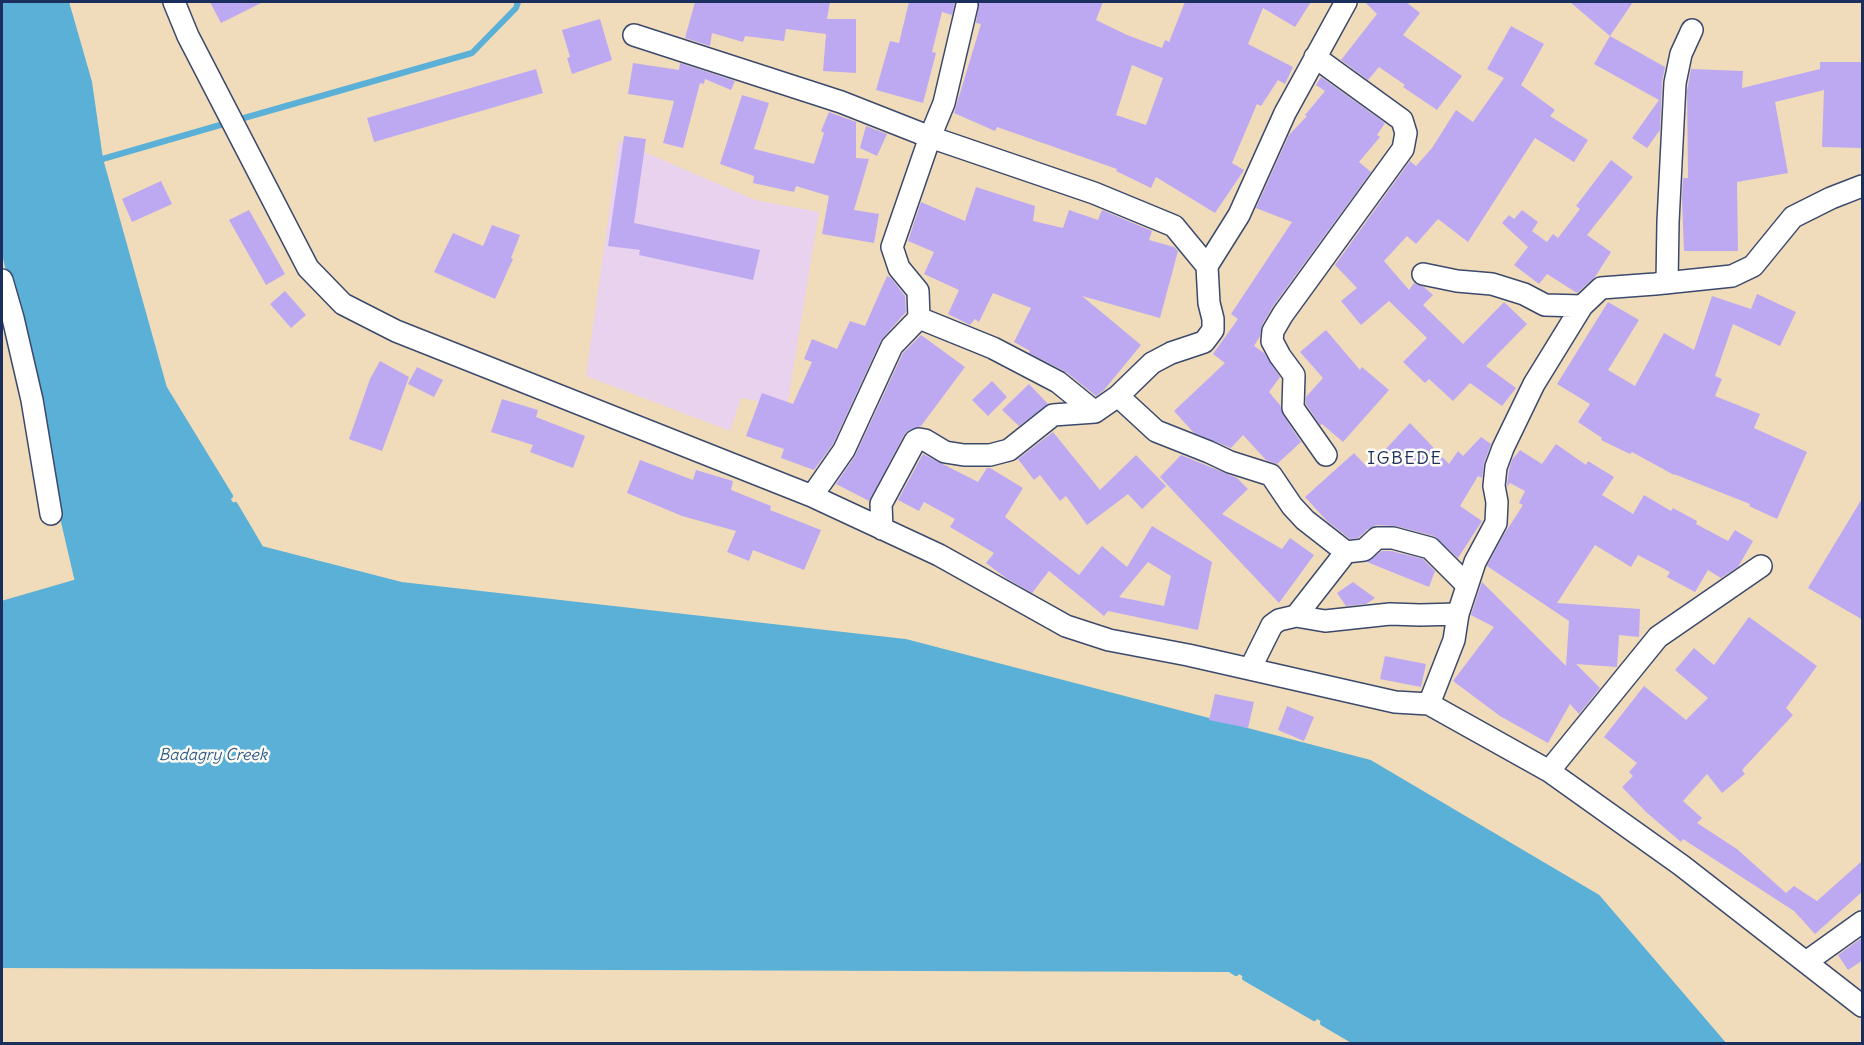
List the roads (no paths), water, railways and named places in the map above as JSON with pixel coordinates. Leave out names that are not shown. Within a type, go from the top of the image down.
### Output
[{"type":"street","points":[[174,2],[188,36],[308,268],[343,304],[396,331],[812,496],[939,555],[1065,626],[1109,640],[1188,655],[1395,702],[1429,704],[1549,771],[1680,866],[1863,1006]]},
{"type":"street","points":[[882,529],[881,504],[915,441],[925,440],[945,452],[964,455],[990,454],[1010,450],[1053,415],[1095,412],[1118,396],[1152,363],[1171,353],[1204,342],[1213,330],[1207,286],[1207,266],[1239,215],[1285,113],[1346,2]]},
{"type":"street","points":[[812,496],[844,450],[892,346],[919,318],[918,291],[899,268],[892,247],[944,103],[967,5]]},
{"type":"street","points":[[1667,283],[1675,83],[1680,54],[1692,30]]},
{"type":"street","points":[[634,35],[841,102],[930,137],[1094,193],[1174,226],[1207,266]]},
{"type":"street","points":[[1316,57],[1402,120],[1406,133],[1403,149],[1273,331],[1272,340],[1294,375],[1293,408],[1326,455]]},
{"type":"street","points":[[1429,704],[1454,640],[1458,614],[1474,562],[1496,523],[1497,502],[1494,486],[1496,467],[1503,448],[1534,384],[1582,306],[1601,288],[1732,276],[1753,266],[1793,217],[1831,198],[1863,186]]},
{"type":"street","points":[[1423,274],[1492,285],[1524,294],[1545,305],[1582,306]]},
{"type":"street","points":[[2,280],[33,400],[51,514]]},
{"type":"street","points":[[919,318],[993,348],[1058,382],[1095,412]]},
{"type":"street","points":[[1118,396],[1156,431],[1230,462],[1271,475],[1292,506],[1305,520],[1346,552],[1364,550],[1377,538],[1393,538],[1430,548],[1467,585]]},
{"type":"street","points":[[1296,616],[1346,552]]},
{"type":"street","points":[[1549,771],[1658,637],[1761,566]]},
{"type":"street","points":[[1250,669],[1272,625],[1279,620],[1296,616],[1324,621],[1390,614],[1458,614]]},
{"type":"street","points":[[1806,962],[1863,922]]},
{"type":"water","name":"Badagry Creek","points":[[2,2],[66,2],[89,82],[100,159],[164,388],[261,549],[401,585],[905,642],[1370,763],[1597,897],[1723,1043],[1359,1043],[1230,969],[2,965],[2,604],[78,582],[2,254]]},
{"type":"waterway","points":[[66,2],[89,82],[100,159],[164,388],[230,496]]},
{"type":"waterway","points":[[237,120],[472,53],[516,8],[518,2]]},
{"type":"waterway","points":[[99,160],[227,123]]},
{"type":"waterway","points":[[2,604],[78,582],[59,500]]},
{"type":"waterway","points":[[235,505],[261,549],[401,585],[905,642],[1370,763],[1597,897],[1723,1044]]},
{"type":"waterway","points":[[2,965],[1230,969],[1236,973]]},
{"type":"waterway","points":[[1245,978],[1314,1018]]},
{"type":"waterway","points":[[1323,1023],[1359,1044]]},
{"type":"district","name":"IGBEDE","points":[[1405,459]]}]
